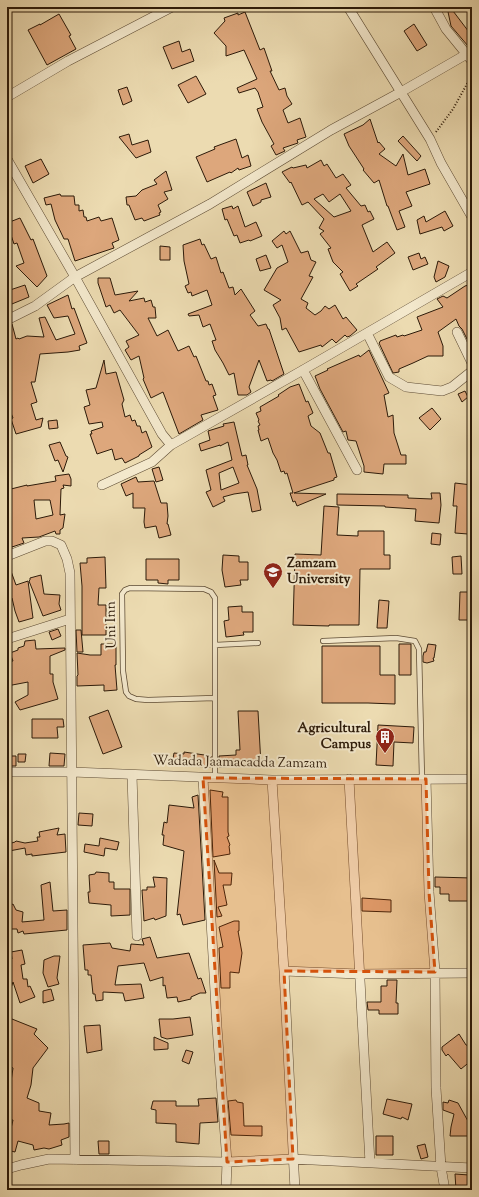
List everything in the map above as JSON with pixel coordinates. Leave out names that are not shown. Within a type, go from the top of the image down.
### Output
[{"type":"street","points":[[7,97],[68,61],[172,7]]},
{"type":"street","points":[[348,7],[430,139],[441,163],[472,217]]},
{"type":"street","points":[[7,320],[35,306],[75,277],[210,204],[331,130],[470,56],[446,28],[434,7]]},
{"type":"street","points":[[7,159],[75,277],[162,434],[171,445]]},
{"type":"street","points":[[102,485],[152,462],[171,445],[472,272]]},
{"type":"street","points":[[367,333],[389,377],[406,386],[442,391],[452,387],[472,372],[472,363],[457,332]]},
{"type":"street","points":[[303,370],[357,470]]},
{"type":"street","points":[[7,556],[45,542],[52,541],[61,545],[67,559],[70,572],[75,1160]]},
{"type":"street","points":[[7,639],[70,619]]},
{"type":"street","name":"Wadada Jaamacadda Zamzam","points":[[7,772],[72,772],[272,780],[472,779]]},
{"type":"street","points":[[132,775],[137,936]]},
{"type":"street","points":[[203,778],[217,1027],[227,1162],[226,1190]]},
{"type":"street","points":[[349,779],[370,1163]]},
{"type":"street","points":[[424,779],[428,892],[435,972],[436,1088],[445,1190]]},
{"type":"street","points":[[272,780],[284,971],[295,1190]]},
{"type":"street","points":[[284,971],[359,974],[435,972],[472,973]]},
{"type":"street","points":[[7,1169],[49,1159],[227,1162],[293,1158],[472,1168]]},
{"type":"lane","name":"Uni Inn","points":[[215,698],[148,700],[136,699],[129,696],[126,692],[123,671],[122,594],[125,590],[130,588],[204,589],[211,592],[215,598],[215,645],[215,698],[215,778]]},
{"type":"lane","points":[[323,641],[396,638],[415,641],[419,649],[424,779]]},
{"type":"lane","points":[[215,645],[258,643]]},
{"type":"path","points":[[430,139],[453,109],[472,75]]},
{"type":"highlighted area","points":[[203,778],[426,779],[429,892],[435,972],[284,971],[293,1159],[227,1162]]},
{"type":"building","points":[[447,7],[450,7],[472,36],[472,45],[468,46],[451,26]]},
{"type":"building","points":[[245,12],[260,50],[264,48],[272,71],[270,71],[279,90],[285,88],[287,96],[292,104],[283,110],[288,123],[300,118],[306,137],[297,140],[298,143],[283,148],[285,151],[276,155],[271,146],[274,144],[257,109],[263,107],[258,92],[255,88],[239,93],[237,88],[257,79],[244,50],[226,56],[226,46],[214,33],[225,21],[224,18]]},
{"type":"building","points":[[59,14],[71,35],[69,36],[76,49],[47,65],[28,30]]},
{"type":"building","points":[[414,24],[427,45],[417,51],[404,31]]},
{"type":"building","points":[[179,41],[182,52],[190,49],[194,61],[172,69],[163,47]]},
{"type":"building","points":[[196,76],[206,94],[188,103],[178,85]]},
{"type":"building","points":[[127,87],[132,101],[123,105],[118,90]]},
{"type":"building","points":[[370,119],[378,143],[379,142],[385,149],[379,154],[396,166],[403,154],[408,175],[425,169],[430,184],[406,192],[412,206],[399,211],[405,227],[397,230],[387,206],[379,180],[374,183],[363,170],[364,169],[349,146],[344,134],[363,125]]},
{"type":"building","points":[[129,134],[132,145],[148,140],[151,152],[136,158],[119,137]]},
{"type":"building","points":[[403,136],[421,156],[417,161],[398,141]]},
{"type":"building","points":[[236,139],[242,158],[248,155],[251,166],[239,170],[238,168],[231,173],[230,172],[207,182],[196,157],[215,149],[214,147]]},
{"type":"building","points":[[41,159],[49,174],[33,183],[25,166]]},
{"type":"building","points":[[321,160],[324,166],[327,164],[336,178],[343,174],[351,185],[346,188],[361,206],[365,205],[368,212],[370,211],[374,219],[362,225],[373,252],[387,242],[395,253],[376,267],[378,269],[356,284],[358,286],[350,291],[340,274],[343,272],[333,262],[328,249],[331,248],[320,234],[324,231],[319,228],[324,219],[308,202],[302,205],[291,182],[290,183],[282,172],[292,167],[306,165],[307,168]],"holes":[[[323,194],[329,202],[340,194],[351,211],[334,217],[314,199]]]},
{"type":"building","points":[[166,171],[172,190],[164,192],[168,199],[158,205],[161,212],[159,213],[160,215],[144,221],[142,218],[135,220],[129,205],[127,205],[126,197],[136,196],[142,190],[157,184],[154,180]]},
{"type":"building","points":[[266,183],[271,197],[261,200],[261,202],[253,206],[247,192]]},
{"type":"building","points":[[60,194],[61,196],[74,196],[75,205],[79,205],[79,211],[83,210],[84,217],[86,217],[87,221],[99,217],[101,221],[112,218],[119,240],[112,243],[114,248],[75,261],[68,239],[64,239],[55,220],[51,204],[46,205],[44,198]]},
{"type":"building","points":[[232,206],[233,209],[238,206],[245,227],[256,222],[262,236],[240,243],[237,235],[234,236],[227,219],[225,220],[222,209]]},
{"type":"building","points":[[445,211],[453,226],[444,231],[442,227],[420,234],[417,220],[424,216],[426,222]]},
{"type":"building","points":[[20,218],[31,240],[33,239],[47,276],[37,287],[16,266],[24,263],[17,243],[14,244],[7,223]]},
{"type":"building","points":[[284,231],[286,234],[290,231],[301,253],[308,251],[311,260],[316,262],[309,276],[313,277],[301,299],[308,303],[306,308],[315,315],[325,306],[329,309],[335,305],[343,319],[346,317],[357,330],[350,336],[347,337],[345,335],[336,343],[332,339],[322,347],[321,345],[299,352],[286,328],[282,330],[280,318],[273,305],[281,300],[264,290],[277,268],[288,262],[282,245],[277,248],[272,241]]},
{"type":"building","points":[[200,239],[211,259],[216,257],[221,273],[223,272],[229,288],[233,287],[235,295],[241,289],[255,311],[250,315],[258,326],[266,324],[284,374],[272,381],[267,381],[259,360],[249,387],[251,392],[247,395],[238,395],[234,373],[229,375],[215,350],[212,341],[216,340],[210,324],[203,327],[199,315],[189,316],[188,314],[212,305],[207,290],[192,296],[191,292],[188,293],[185,286],[189,284],[184,261],[183,245]]},
{"type":"building","points":[[160,246],[170,247],[170,260],[160,260]]},
{"type":"building","points":[[419,253],[421,259],[425,257],[428,264],[413,270],[408,257]]},
{"type":"building","points":[[266,255],[271,268],[260,271],[256,259]]},
{"type":"building","points":[[438,261],[449,266],[445,277],[436,282],[434,277]]},
{"type":"building","points":[[98,278],[110,278],[115,295],[138,291],[129,301],[144,298],[145,302],[151,300],[153,307],[155,307],[156,318],[148,318],[157,336],[168,330],[178,351],[189,346],[194,357],[196,356],[206,381],[208,381],[209,385],[212,384],[216,395],[213,396],[218,410],[201,415],[203,420],[179,434],[163,392],[151,398],[143,379],[139,356],[131,360],[125,350],[129,347],[126,341],[139,335],[120,310],[114,313],[110,305],[106,307],[98,283]]},
{"type":"building","points":[[472,284],[472,349],[456,319],[438,332],[443,346],[443,356],[428,356],[399,369],[399,372],[393,373],[379,343],[380,341],[396,335],[397,337],[404,336],[422,330],[417,317],[443,307],[437,299],[443,296],[447,298],[465,286]]},
{"type":"building","points":[[25,285],[29,297],[7,306],[7,291]]},
{"type":"building","points":[[68,295],[72,309],[74,308],[87,343],[79,346],[80,350],[40,354],[35,382],[31,382],[37,402],[31,404],[36,420],[43,418],[41,427],[16,434],[11,419],[13,418],[7,403],[7,326],[12,324],[16,339],[27,336],[44,337],[39,318],[45,317],[56,340],[75,334],[68,316],[54,318],[47,305]]},
{"type":"building","points":[[369,350],[389,393],[384,395],[388,417],[393,415],[394,433],[401,455],[406,455],[406,464],[384,464],[383,474],[364,472],[364,466],[356,441],[348,440],[346,431],[343,432],[320,389],[315,376],[359,355],[360,357]]},
{"type":"building","points":[[104,360],[106,374],[116,372],[124,400],[122,404],[125,417],[130,415],[132,421],[135,420],[137,426],[140,426],[142,433],[146,431],[152,447],[125,463],[122,458],[115,460],[112,449],[97,454],[90,434],[92,434],[91,431],[103,427],[102,422],[89,424],[84,407],[90,405],[86,390],[96,388]]},
{"type":"building","points":[[299,384],[306,402],[308,401],[313,413],[308,416],[311,426],[320,433],[328,453],[330,453],[337,477],[334,478],[334,480],[294,493],[326,494],[297,506],[295,501],[293,502],[290,493],[293,493],[287,473],[285,474],[284,471],[281,472],[268,438],[261,441],[258,430],[258,426],[260,425],[256,413],[261,411],[260,407],[279,396],[278,395],[290,387]]},
{"type":"building","points":[[465,391],[468,397],[462,402],[458,394]]},
{"type":"building","points":[[432,408],[441,419],[430,430],[419,418]]},
{"type":"building","points":[[57,420],[58,428],[49,429],[48,421]]},
{"type":"building","points":[[234,422],[242,456],[246,455],[247,465],[257,489],[261,510],[252,512],[248,492],[223,497],[225,501],[213,507],[206,492],[211,490],[206,470],[232,460],[228,442],[220,446],[201,451],[199,444],[210,440],[208,431],[224,426],[223,424]],"holes":[[[233,467],[239,483],[221,490],[219,473]]]},
{"type":"building","points":[[60,442],[66,456],[68,457],[63,472],[58,460],[55,461],[49,445]]},
{"type":"building","points":[[159,467],[163,480],[156,482],[152,469]]},
{"type":"building","points":[[69,474],[71,479],[71,486],[63,485],[64,488],[61,489],[60,515],[65,514],[63,528],[60,530],[60,534],[56,534],[55,531],[39,537],[22,538],[24,543],[12,547],[7,532],[7,490],[27,485],[56,481],[55,476]],"holes":[[[34,500],[50,500],[53,515],[36,519]]]},
{"type":"building","points":[[136,477],[138,482],[154,481],[161,503],[167,503],[167,524],[171,535],[159,538],[156,526],[145,528],[145,508],[133,508],[133,493],[126,496],[121,484]]},
{"type":"building","points":[[455,483],[472,485],[472,500],[470,500],[469,520],[472,520],[472,533],[455,533],[457,506],[453,506]]},
{"type":"building","points":[[431,493],[440,493],[441,505],[439,523],[415,521],[416,509],[385,506],[337,505],[337,494],[408,495],[408,498],[432,499]]},
{"type":"building","points":[[324,506],[339,507],[337,535],[358,536],[358,531],[384,531],[384,555],[390,555],[390,569],[360,569],[359,625],[293,625],[295,554],[321,555]]},
{"type":"building","points":[[432,533],[441,534],[440,545],[431,544]]},
{"type":"building","points":[[223,555],[239,556],[239,562],[248,562],[248,580],[240,580],[241,585],[225,587],[222,570]]},
{"type":"building","points":[[461,556],[462,574],[453,574],[452,557]]},
{"type":"building","points":[[105,557],[106,588],[99,588],[98,605],[106,605],[106,635],[82,635],[82,586],[80,563],[87,563],[87,558]]},
{"type":"building","points":[[146,559],[179,559],[179,580],[168,580],[168,584],[158,583],[158,580],[146,580]]},
{"type":"building","points":[[7,563],[16,585],[28,581],[33,618],[19,622],[12,598],[7,600]]},
{"type":"building","points":[[41,575],[44,594],[60,595],[59,604],[61,610],[43,616],[29,581],[30,578]]},
{"type":"building","points":[[460,592],[472,592],[472,620],[459,620]]},
{"type":"building","points":[[379,600],[389,601],[387,628],[377,628]]},
{"type":"building","points":[[242,606],[242,612],[253,612],[253,632],[243,632],[244,635],[226,637],[224,621],[229,620],[228,607]]},
{"type":"building","points":[[58,629],[61,636],[52,640],[49,632]]},
{"type":"building","points":[[76,630],[81,630],[83,652],[77,652]]},
{"type":"building","points":[[35,640],[36,649],[65,648],[65,650],[50,656],[50,674],[53,674],[53,682],[58,699],[20,710],[15,702],[28,695],[28,682],[7,686],[7,662],[13,661],[10,653],[24,646],[25,641]]},
{"type":"building","points":[[101,644],[116,644],[115,665],[117,690],[104,691],[104,685],[77,686],[77,653],[101,655]]},
{"type":"building","points":[[399,644],[411,644],[411,675],[399,675]]},
{"type":"building","points":[[428,644],[436,645],[433,658],[434,661],[427,663],[423,662],[423,656],[424,652],[426,652]]},
{"type":"building","points":[[322,646],[380,646],[380,675],[395,675],[395,704],[322,703]]},
{"type":"building","points":[[108,710],[122,747],[103,754],[89,717]]},
{"type":"building","points":[[238,711],[258,711],[261,765],[219,767],[219,756],[236,755],[236,750],[240,750]]},
{"type":"building","points":[[32,719],[63,719],[64,727],[57,727],[58,738],[32,738]]},
{"type":"building","name":"Agricultural Campus","points":[[378,725],[414,727],[413,743],[394,742],[393,766],[376,765]]},
{"type":"building","points":[[184,752],[211,756],[211,767],[184,766],[182,759],[181,765],[172,764],[174,753],[184,754]]},
{"type":"building","points":[[50,753],[65,754],[64,766],[49,766]]},
{"type":"building","points":[[18,754],[26,754],[25,762],[18,762]]},
{"type":"building","points":[[7,756],[16,756],[16,766],[7,766]]},
{"type":"building","points":[[210,790],[223,792],[222,797],[228,797],[229,836],[227,837],[230,845],[230,854],[213,857]]},
{"type":"building","points":[[198,795],[205,920],[183,925],[180,914],[177,915],[184,851],[163,845],[164,835],[162,835],[164,822],[167,823],[169,805],[194,808],[192,797]]},
{"type":"building","points":[[79,813],[93,814],[92,826],[78,825]]},
{"type":"building","points":[[59,828],[57,835],[65,834],[66,852],[32,856],[32,854],[26,855],[25,848],[9,851],[8,844],[16,841],[25,843],[38,841],[37,837],[40,837],[39,832]]},
{"type":"building","points":[[100,838],[119,842],[117,850],[105,848],[104,856],[84,852],[85,844],[99,846]]},
{"type":"building","points":[[214,860],[219,873],[232,873],[231,885],[223,885],[227,905],[218,907],[222,916],[217,917]]},
{"type":"building","points":[[96,872],[109,873],[109,882],[114,882],[114,889],[130,889],[130,915],[111,916],[111,905],[89,903],[89,875],[95,874]]},
{"type":"building","points":[[153,877],[167,878],[166,916],[155,920],[154,918],[144,921],[142,890],[147,890],[147,887],[155,887]]},
{"type":"building","points":[[435,877],[472,878],[472,901],[449,901],[449,894],[440,894],[440,887],[435,887]]},
{"type":"building","points":[[50,882],[53,911],[67,910],[67,930],[24,934],[23,931],[18,933],[17,929],[11,929],[11,923],[7,924],[7,907],[13,904],[16,910],[23,912],[22,922],[44,920],[41,885]]},
{"type":"building","points":[[362,898],[391,900],[391,912],[362,911]]},
{"type":"building","points":[[234,921],[239,921],[238,931],[242,953],[239,973],[230,972],[230,988],[221,988],[219,948],[223,947],[219,927]]},
{"type":"building","points":[[150,937],[157,958],[189,953],[198,979],[201,978],[206,993],[200,993],[191,997],[191,999],[178,1002],[177,997],[167,998],[165,985],[163,986],[163,977],[150,981],[144,963],[118,966],[115,985],[141,984],[144,998],[125,1001],[123,993],[103,992],[103,1000],[96,1001],[95,994],[93,994],[91,975],[88,975],[88,970],[85,970],[83,945],[110,943],[112,948],[130,951],[131,944],[144,945],[142,939]]},
{"type":"building","points":[[22,950],[25,964],[21,965],[23,979],[27,979],[28,987],[30,986],[35,997],[20,1003],[13,982],[9,994],[7,994],[7,960],[12,959],[11,952]]},
{"type":"building","points":[[54,956],[60,956],[57,978],[59,984],[48,987],[43,973],[44,960]]},
{"type":"building","points":[[387,980],[397,980],[396,1003],[398,1003],[398,1014],[379,1014],[379,1010],[368,1010],[367,1002],[381,1002],[381,986],[387,986]]},
{"type":"building","points":[[51,989],[54,1000],[43,1003],[43,991]]},
{"type":"building","points":[[7,1017],[37,1029],[34,1034],[48,1048],[33,1068],[31,1085],[27,1098],[39,1103],[39,1111],[51,1113],[49,1125],[69,1123],[69,1137],[61,1140],[62,1145],[49,1149],[44,1148],[34,1150],[33,1145],[18,1141],[15,1152],[7,1150],[7,1136],[9,1137],[13,1120],[7,1120],[7,1095],[9,1095],[13,1068],[7,1065]]},
{"type":"building","points":[[190,1017],[193,1035],[167,1039],[161,1037],[159,1019]]},
{"type":"building","points":[[100,1025],[102,1050],[87,1053],[84,1026]]},
{"type":"building","points":[[459,1034],[466,1045],[470,1046],[468,1054],[472,1060],[461,1069],[448,1054],[446,1056],[442,1050],[442,1047]]},
{"type":"building","points":[[154,1037],[168,1043],[168,1049],[154,1050]]},
{"type":"building","points":[[186,1050],[193,1052],[189,1064],[182,1061]]},
{"type":"building","points":[[216,1098],[218,1122],[200,1123],[199,1144],[176,1142],[176,1124],[156,1123],[156,1110],[151,1109],[153,1101],[176,1101],[176,1106],[199,1106],[198,1099]]},
{"type":"building","points":[[387,1099],[412,1104],[408,1120],[402,1117],[401,1119],[383,1114]]},
{"type":"building","points":[[236,1100],[237,1102],[243,1103],[244,1126],[262,1126],[262,1136],[231,1135],[228,1101]]},
{"type":"building","points":[[449,1100],[458,1103],[469,1123],[469,1128],[472,1129],[472,1137],[450,1136],[454,1114],[443,1110],[443,1102],[448,1103]]},
{"type":"building","points":[[376,1136],[393,1136],[393,1155],[376,1155]]},
{"type":"building","points":[[98,1141],[109,1141],[109,1154],[99,1154]]},
{"type":"building","points":[[425,1144],[428,1157],[421,1159],[417,1146]]},
{"type":"building","points":[[455,1174],[469,1175],[468,1181],[472,1180],[472,1190],[456,1190]]},
{"type":"place","name":"Zamzam University","points":[[273,589]]},
{"type":"place","name":"Agricultural Campus","points":[[385,754]]}]
